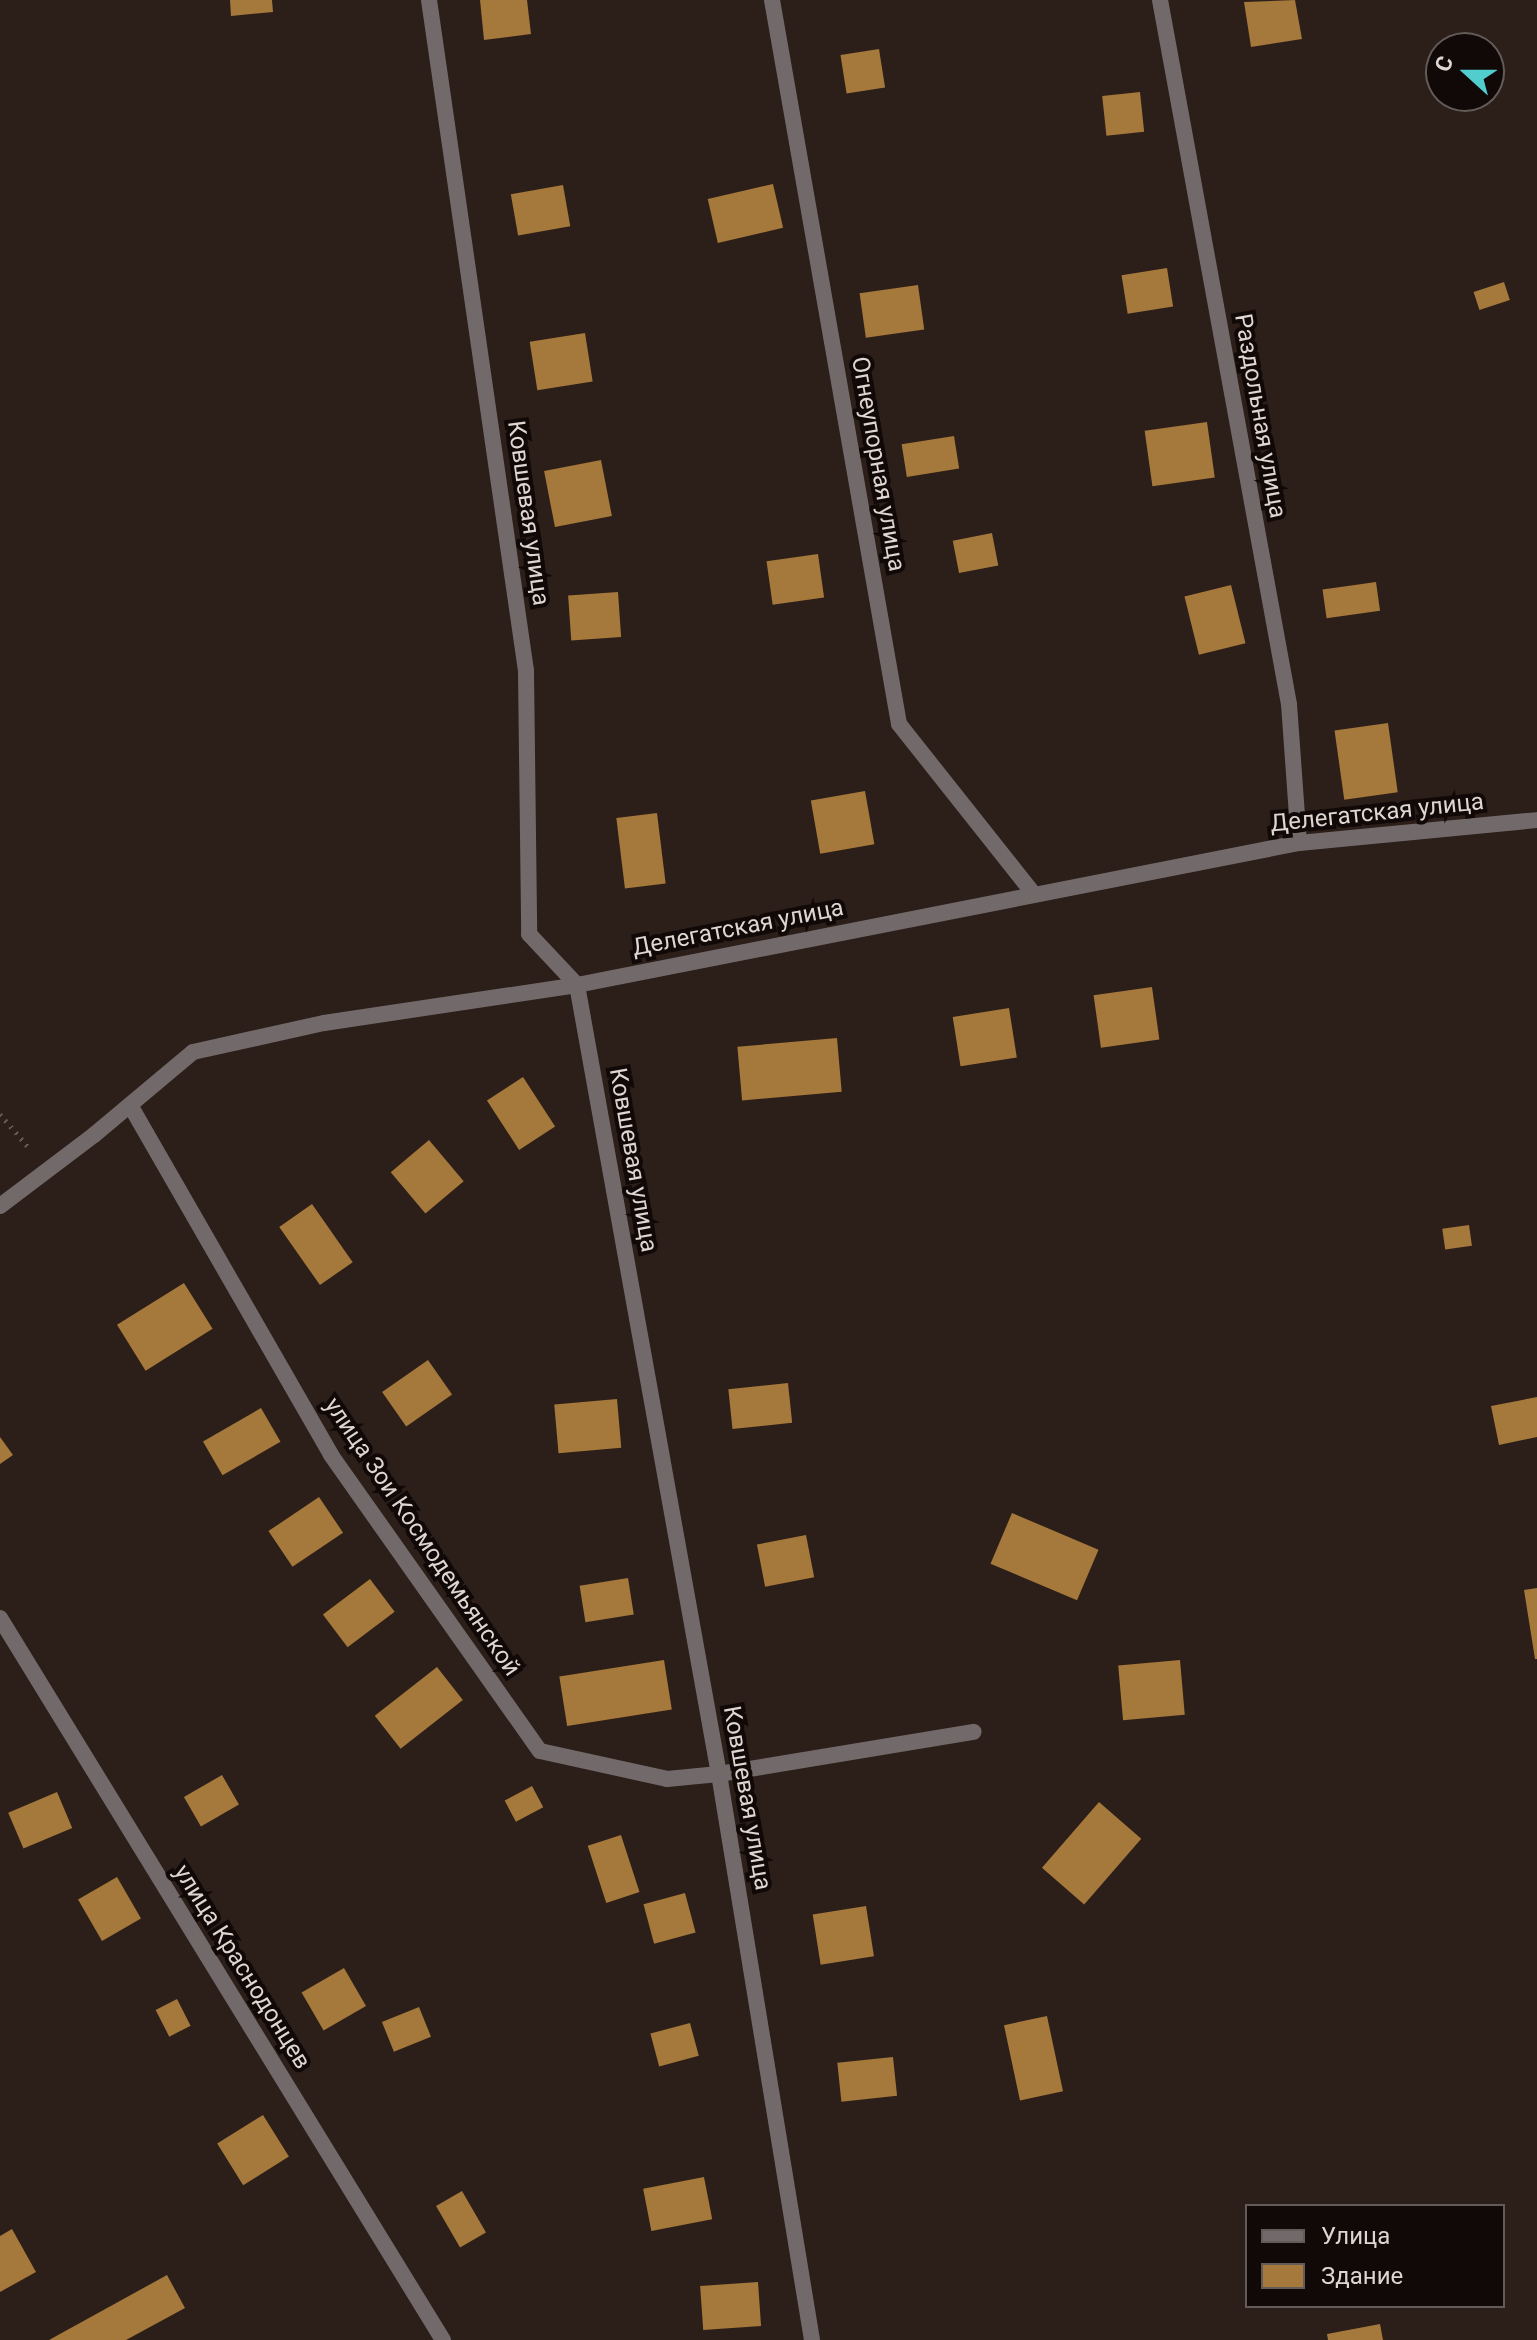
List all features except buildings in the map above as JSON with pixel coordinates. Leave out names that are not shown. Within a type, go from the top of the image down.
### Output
[{"type":"street","name":"Ковшевая улица","points":[[429,0],[526,671],[529,934],[577,985],[719,1774],[812,2340]]},
{"type":"street","name":"Огнеупорная улица","points":[[772,0],[899,724],[1033,893]]},
{"type":"street","name":"Раздольная улица","points":[[1160,0],[1289,704],[1299,843]]},
{"type":"street","name":"Делегатская улица","points":[[0,1206],[193,1052],[324,1023],[577,985],[1299,843],[1537,820]]},
{"type":"street","name":"улица Зои Космодемьянской","points":[[130,1105],[331,1455],[540,1751],[667,1779],[719,1774],[974,1732]]},
{"type":"street","name":"улица Краснодонцев","points":[[0,1618],[443,2340]]},
{"type":"path","points":[[0,1114],[48,1170]]}]
